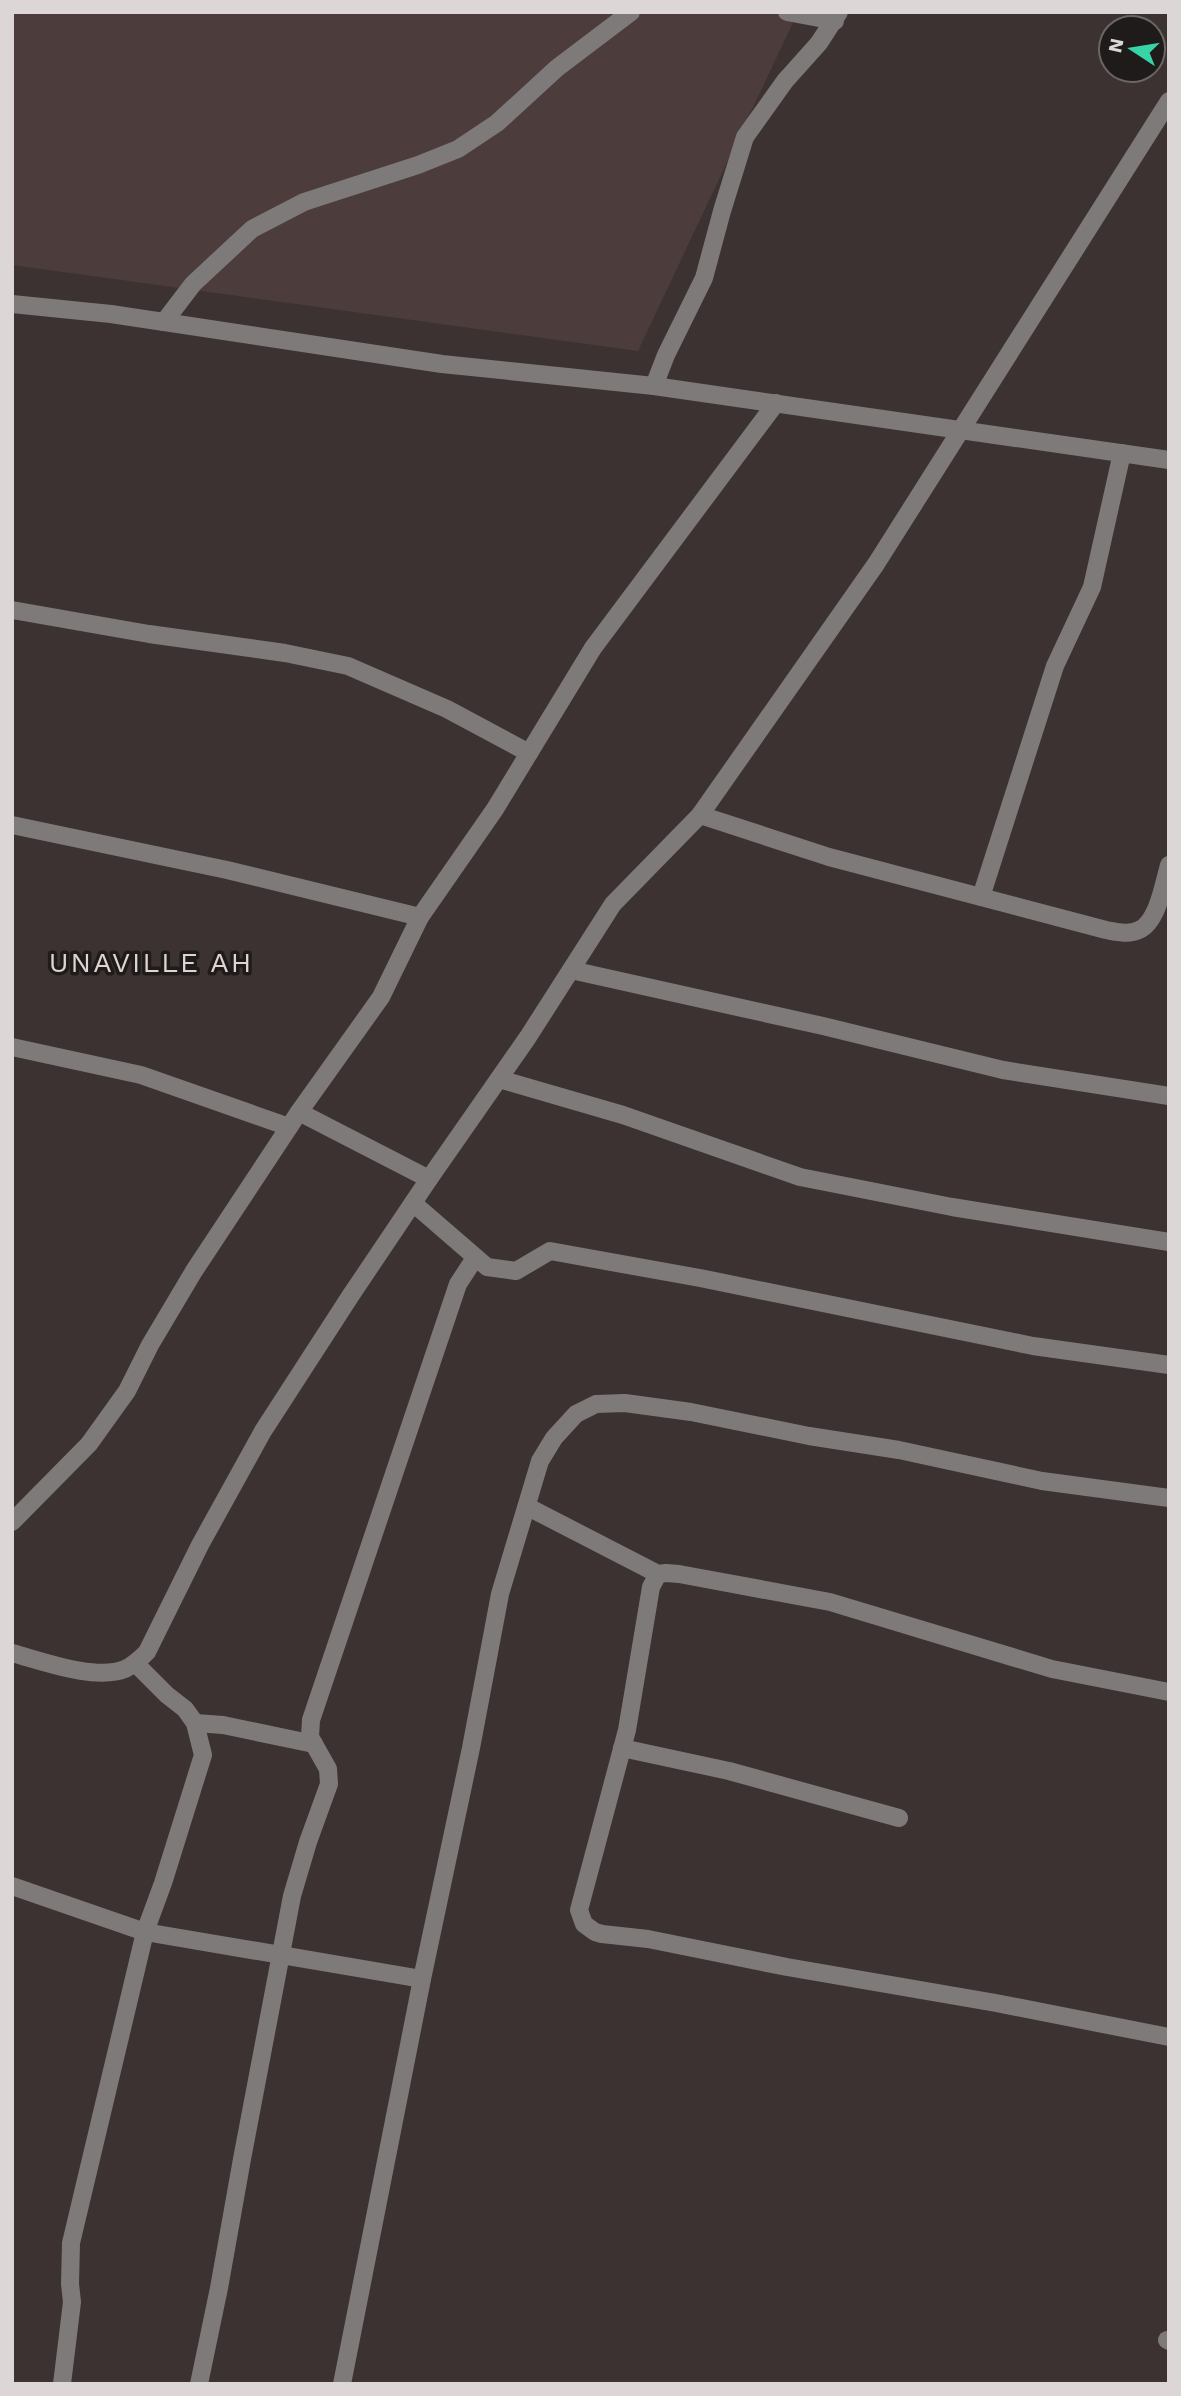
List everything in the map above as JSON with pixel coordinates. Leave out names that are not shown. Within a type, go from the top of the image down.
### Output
[{"type":"street","points":[[164,322],[193,284],[252,229],[304,202],[418,165],[458,149],[498,123],[557,68],[631,12]]},
{"type":"street","points":[[788,12],[837,17]]},
{"type":"street","points":[[654,386],[666,355],[704,278],[745,137],[785,81],[837,17]]},
{"type":"street","points":[[12,1653],[98,1672],[123,1670],[136,1664],[147,1652],[200,1545],[263,1431],[413,1203],[499,1079],[613,904],[700,816],[876,564],[1169,101]]},
{"type":"street","points":[[12,304],[164,322],[442,364],[654,386],[776,402],[1169,460]]},
{"type":"street","points":[[12,1522],[89,1444],[127,1391],[194,1271],[294,1120],[381,998],[419,917],[495,809],[593,648],[776,402]]},
{"type":"street","points":[[981,897],[1055,666],[1092,587],[1122,453]]},
{"type":"street","points":[[12,610],[149,634],[285,653],[348,666],[447,709],[529,753]]},
{"type":"street","points":[[700,816],[829,857],[1106,930],[1128,933],[1141,930],[1149,922],[1157,906],[1169,865]]},
{"type":"street","points":[[12,825],[227,870],[419,917]]},
{"type":"street","points":[[571,970],[824,1026],[1003,1070],[1169,1096]]},
{"type":"street","points":[[12,1047],[141,1075],[294,1120],[429,1179]]},
{"type":"street","points":[[499,1079],[623,1115],[800,1177],[952,1207],[1169,1242]]},
{"type":"street","points":[[413,1203],[486,1267],[516,1271],[550,1251],[700,1278],[1033,1346],[1169,1365]]},
{"type":"street","points":[[199,2384],[292,1896],[307,1842],[329,1784],[328,1769],[310,1737],[311,1720],[458,1284],[475,1258]]},
{"type":"street","points":[[342,2384],[422,1979],[469,1761],[500,1594],[540,1461],[554,1438],[576,1414],[596,1404],[625,1403],[691,1412],[809,1436],[899,1450],[1042,1480],[1169,1498]]},
{"type":"street","points":[[528,1507],[659,1574],[679,1574],[830,1602],[1052,1669],[1169,1692]]},
{"type":"street","points":[[659,1574],[651,1587],[622,1748],[579,1910],[583,1924],[594,1932],[648,1939],[1169,2037]]},
{"type":"street","points":[[62,2384],[72,2302],[71,2243],[145,1932],[203,1755],[195,1723],[185,1709],[136,1664]]},
{"type":"street","points":[[195,1723],[223,1725],[314,1744]]},
{"type":"street","points":[[622,1748],[729,1772],[900,1818]]},
{"type":"street","points":[[12,1886],[145,1932],[422,1979]]},
{"type":"shaded area","points":[[12,12],[798,12],[638,351],[12,265]]},
{"type":"district","name":"UNAVILLE AH","points":[[151,962]]}]
